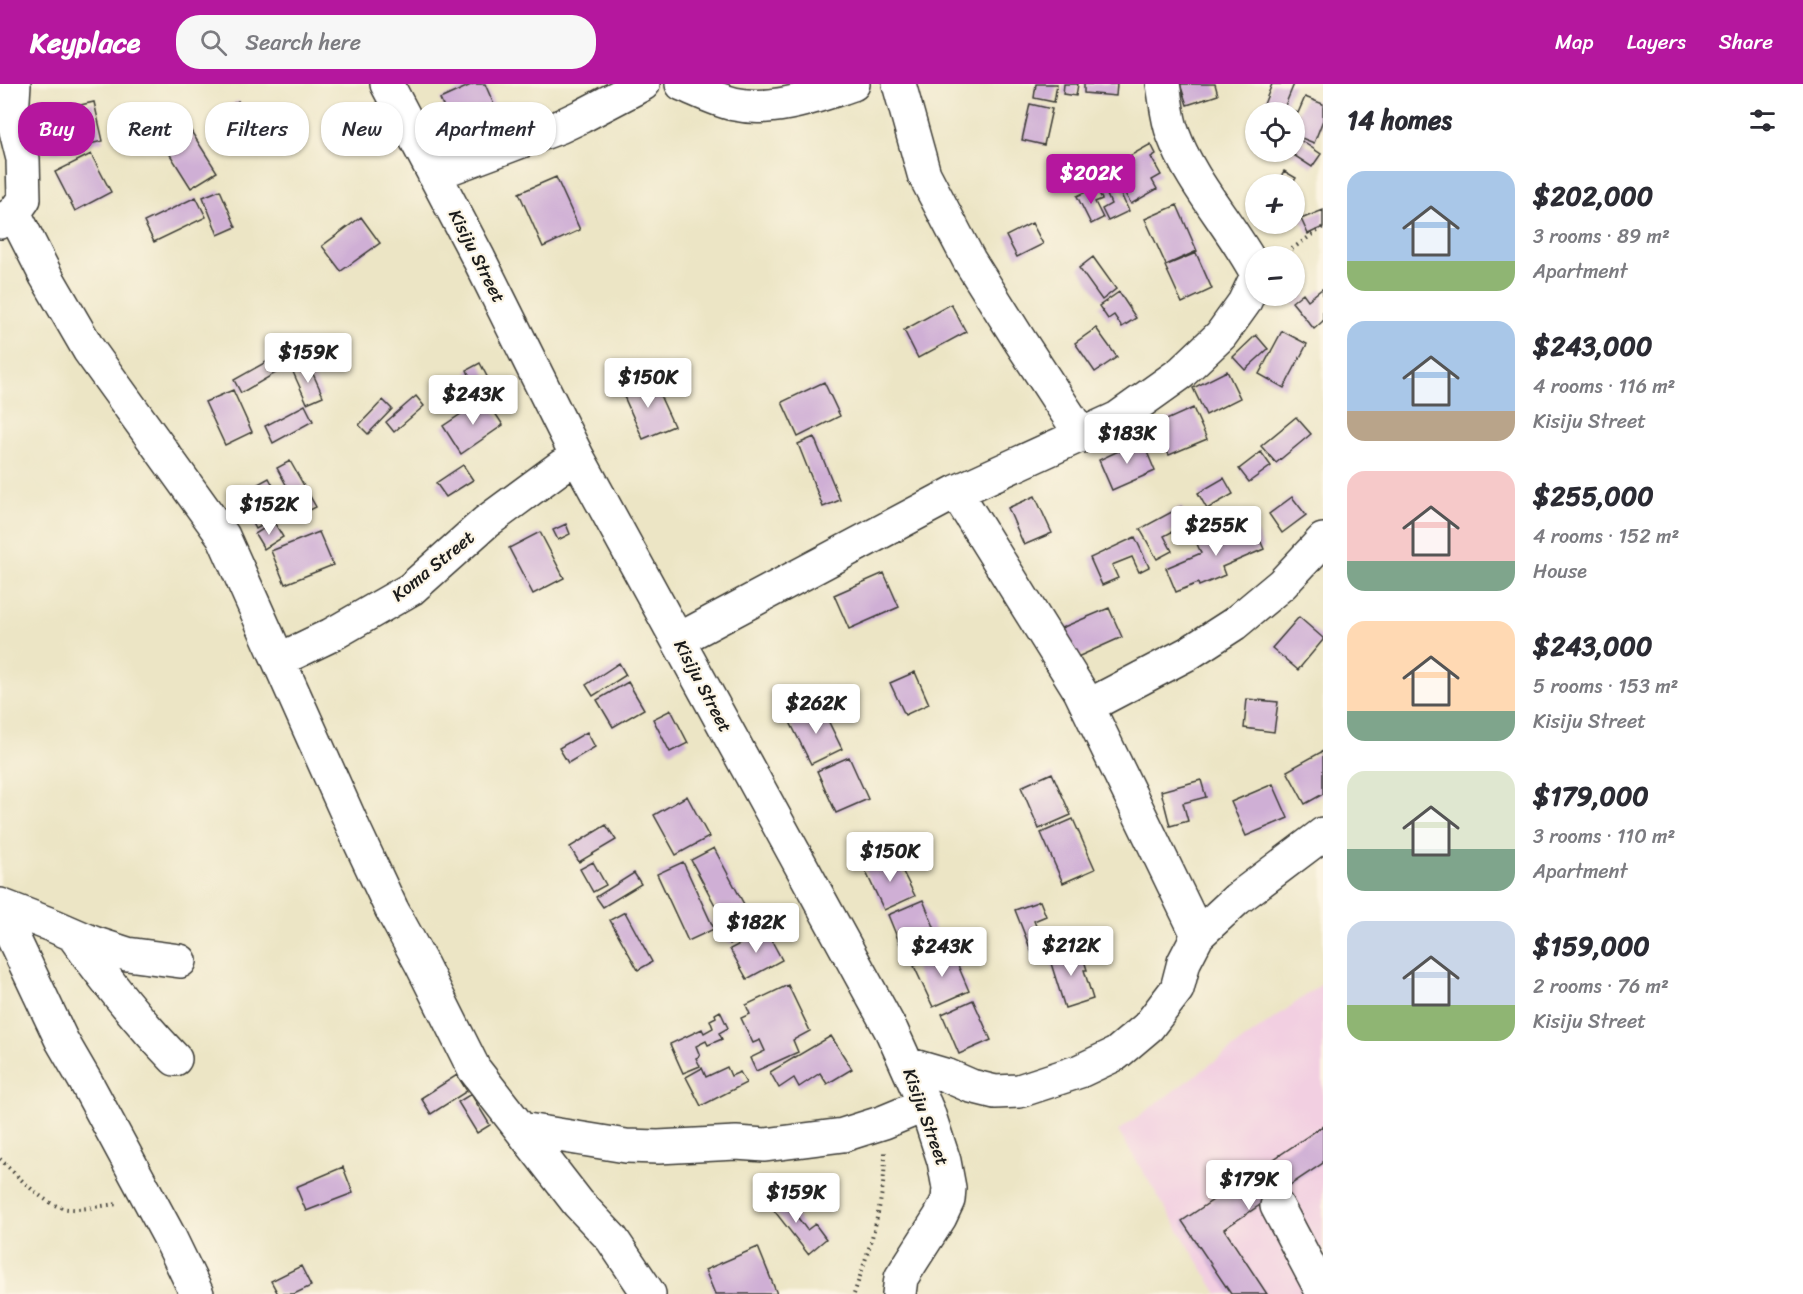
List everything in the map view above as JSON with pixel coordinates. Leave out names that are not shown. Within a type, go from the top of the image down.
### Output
[{"type":"street","points":[[14,84],[12,115],[23,159],[24,199],[7,218],[46,276],[89,350],[223,536],[392,910],[474,1069],[578,1203],[612,1239],[649,1294]]},
{"type":"street","name":"Kisiju Street","points":[[387,84],[479,259],[578,458],[892,1032],[925,1105],[944,1161],[949,1188],[948,1200],[940,1217],[901,1278],[898,1294]]},
{"type":"street","points":[[434,174],[559,127],[642,84]]},
{"type":"street","points":[[682,84],[735,105],[766,107],[808,98],[853,84]]},
{"type":"street","points":[[899,84],[924,174],[969,260],[1082,436]]},
{"type":"street","points":[[1163,84],[1172,132],[1190,171],[1245,252]]},
{"type":"street","points":[[678,640],[956,492],[1118,418],[1181,373],[1221,335],[1245,301]]},
{"type":"street","name":"Koma Street","points":[[279,660],[331,635],[411,589],[486,522],[562,466],[578,458]]},
{"type":"street","points":[[956,492],[1088,706],[1198,935]]},
{"type":"street","points":[[1088,706],[1189,653],[1234,624],[1282,584],[1323,540]]},
{"type":"street","points":[[907,1064],[995,1092],[1019,1091],[1080,1071],[1116,1054],[1148,1027],[1177,989],[1184,962],[1198,935],[1237,899],[1323,834]]},
{"type":"street","points":[[0,905],[74,936],[127,954],[180,961]]},
{"type":"street","points":[[0,910],[62,1041],[169,1236],[197,1294]]},
{"type":"street","points":[[74,936],[130,1010],[175,1059]]},
{"type":"street","points":[[521,1129],[597,1142],[658,1147],[736,1143],[765,1145],[843,1135],[884,1122],[925,1105]]},
{"type":"street","points":[[1277,1206],[1323,1293]]},
{"type":"path","points":[[1296,246],[1323,227]]},
{"type":"path","points":[[854,1294],[876,1225],[883,1193],[884,1122]]},
{"type":"path","points":[[0,1159],[41,1196],[65,1209],[150,1203]]},
{"type":"shaded area","points":[[1323,983],[1323,1294],[1218,1294],[1118,1131]]},
{"type":"building","points":[[473,84],[485,84],[493,102],[441,102],[440,99]]},
{"type":"building","points":[[1036,84],[1057,84],[1054,102],[1034,98]]},
{"type":"building","points":[[1064,84],[1078,84],[1076,96],[1063,94]]},
{"type":"building","points":[[1084,84],[1117,84],[1116,96],[1084,93]]},
{"type":"building","points":[[1180,84],[1215,84],[1218,95],[1187,105]]},
{"type":"building","points":[[1272,84],[1294,84],[1286,102],[1265,102]]},
{"type":"building","points":[[1305,97],[1323,104],[1323,120],[1314,143],[1305,139],[1305,102],[1303,102]]},
{"type":"building","points":[[1030,104],[1052,109],[1044,145],[1022,140]]},
{"type":"building","points":[[95,106],[103,141],[95,143]]},
{"type":"building","points":[[193,134],[217,172],[191,188],[171,156],[193,156]]},
{"type":"building","points":[[1305,143],[1321,154],[1312,167],[1304,162]]},
{"type":"building","points":[[1151,144],[1156,154],[1151,157],[1161,175],[1152,180],[1157,189],[1131,204],[1110,167]]},
{"type":"building","points":[[87,156],[92,156],[111,192],[75,211],[55,172]]},
{"type":"building","points":[[1111,174],[1129,211],[1108,221],[1102,209],[1111,204],[1100,179]]},
{"type":"building","points":[[556,177],[580,230],[543,247],[519,193]]},
{"type":"building","points":[[1096,187],[1102,199],[1095,202],[1103,218],[1091,224],[1077,196]]},
{"type":"building","points":[[220,190],[236,227],[218,235],[203,197]]},
{"type":"building","points":[[196,197],[206,217],[154,242],[144,222]]},
{"type":"building","points":[[1177,205],[1197,251],[1166,265],[1145,219]]},
{"type":"building","points":[[1323,210],[1323,227],[1308,234],[1305,228],[1305,217]]},
{"type":"building","points":[[361,217],[380,243],[341,271],[322,246]]},
{"type":"building","points":[[1032,223],[1043,244],[1017,257],[1006,236]]},
{"type":"building","points":[[1196,253],[1212,289],[1182,303],[1165,266]]},
{"type":"building","points":[[1093,257],[1116,289],[1102,300],[1079,268]]},
{"type":"building","points":[[1322,289],[1323,321],[1314,329],[1295,306],[1305,306],[1305,296],[1308,300]]},
{"type":"building","points":[[1119,292],[1136,318],[1122,327],[1114,315],[1108,319],[1099,306]]},
{"type":"building","points":[[951,304],[966,332],[918,358],[904,330]]},
{"type":"building","points":[[1096,328],[1117,357],[1095,372],[1075,343]]},
{"type":"building","points":[[1282,331],[1307,344],[1284,388],[1259,374]]},
{"type":"building","points":[[1256,335],[1268,349],[1245,370],[1233,357]]},
{"type":"building","points":[[284,352],[291,364],[241,393],[234,380]]},
{"type":"building","points":[[480,363],[494,390],[479,397],[467,370]]},
{"type":"building","points":[[309,365],[323,396],[307,403],[293,372]]},
{"type":"building","points":[[1227,371],[1240,398],[1206,415],[1193,388]]},
{"type":"building","points":[[652,378],[674,426],[643,439],[622,392]]},
{"type":"building","points":[[824,382],[840,416],[798,437],[782,402]]},
{"type":"building","points":[[233,390],[252,432],[225,445],[205,402]]},
{"type":"building","points":[[416,396],[424,406],[394,432],[386,422]]},
{"type":"building","points":[[485,398],[503,425],[461,454],[443,426]]},
{"type":"building","points":[[383,400],[392,409],[368,434],[359,425]]},
{"type":"building","points":[[305,405],[313,421],[273,443],[265,426]]},
{"type":"building","points":[[1193,408],[1207,439],[1169,455],[1155,425]]},
{"type":"building","points":[[1296,417],[1311,434],[1276,463],[1261,446]]},
{"type":"building","points":[[814,437],[840,500],[823,507],[798,444]]},
{"type":"building","points":[[1142,440],[1155,471],[1112,490],[1099,460]]},
{"type":"building","points":[[1261,452],[1271,466],[1249,482],[1239,469]]},
{"type":"building","points":[[290,461],[316,507],[302,514],[277,468]]},
{"type":"building","points":[[463,465],[473,480],[446,497],[436,483]]},
{"type":"building","points":[[269,478],[277,493],[258,503],[268,522],[256,529],[238,495]]},
{"type":"building","points":[[1224,478],[1233,494],[1207,509],[1198,493]]},
{"type":"building","points":[[1035,496],[1052,533],[1024,545],[1008,508]]},
{"type":"building","points":[[1292,497],[1306,515],[1282,533],[1269,514]]},
{"type":"building","points":[[1181,507],[1190,522],[1164,536],[1172,551],[1157,559],[1140,529]]},
{"type":"building","points":[[1251,520],[1264,549],[1222,567],[1225,575],[1199,586],[1198,583],[1176,592],[1166,568],[1201,553],[1197,544]]},
{"type":"building","points":[[274,522],[283,537],[264,549],[255,534]]},
{"type":"building","points":[[566,524],[570,534],[558,540],[553,530]]},
{"type":"building","points":[[319,532],[333,565],[285,584],[271,551]]},
{"type":"building","points":[[540,532],[564,578],[533,594],[509,548]]},
{"type":"building","points":[[1135,537],[1149,567],[1139,572],[1132,557],[1112,565],[1118,578],[1102,585],[1090,558]]},
{"type":"building","points":[[884,573],[899,607],[849,629],[834,595]]},
{"type":"building","points":[[1109,608],[1122,637],[1073,659],[1059,629]]},
{"type":"building","points":[[1299,617],[1323,640],[1298,670],[1272,648]]},
{"type":"building","points":[[619,663],[626,675],[593,696],[586,685]]},
{"type":"building","points":[[915,672],[929,704],[905,715],[890,683]]},
{"type":"building","points":[[628,682],[644,709],[613,727],[597,700]]},
{"type":"building","points":[[1247,699],[1278,702],[1274,732],[1244,728]]},
{"type":"building","points":[[821,706],[842,749],[811,764],[790,722]]},
{"type":"building","points":[[671,710],[688,743],[670,752],[653,719]]},
{"type":"building","points":[[587,732],[595,747],[568,763],[559,748]]},
{"type":"building","points":[[1323,751],[1323,794],[1305,804],[1287,771]]},
{"type":"building","points":[[849,757],[868,799],[836,813],[817,771]]},
{"type":"building","points":[[1052,773],[1071,815],[1039,829],[1021,787]]},
{"type":"building","points":[[1201,780],[1206,797],[1183,803],[1188,821],[1170,826],[1161,791]]},
{"type":"building","points":[[1273,784],[1288,818],[1246,836],[1231,802]]},
{"type":"building","points":[[687,796],[709,837],[676,855],[654,815]]},
{"type":"building","points":[[1073,819],[1095,869],[1063,883],[1041,833]]},
{"type":"building","points":[[606,825],[616,840],[579,862],[570,847]]},
{"type":"building","points":[[714,848],[747,910],[724,922],[691,860]]},
{"type":"building","points":[[895,856],[915,896],[884,910],[865,870]]},
{"type":"building","points":[[593,862],[606,885],[593,892],[580,869]]},
{"type":"building","points":[[683,862],[714,929],[688,941],[657,874]]},
{"type":"building","points":[[634,873],[641,884],[603,907],[596,897]]},
{"type":"building","points":[[923,900],[941,944],[906,959],[888,915]]},
{"type":"building","points":[[1040,901],[1046,916],[1034,921],[1047,953],[1034,958],[1015,910]]},
{"type":"building","points":[[625,912],[652,962],[638,970],[610,920]]},
{"type":"building","points":[[755,916],[761,925],[730,944],[724,935]]},
{"type":"building","points":[[766,930],[782,960],[747,979],[730,949]]},
{"type":"building","points":[[1080,947],[1093,999],[1065,1008],[1049,957]]},
{"type":"building","points":[[951,949],[969,991],[933,1007],[914,966]]},
{"type":"building","points":[[788,985],[810,1031],[793,1040],[798,1052],[756,1071],[750,1058],[765,1051],[760,1040],[753,1043],[741,1018],[750,1014],[746,1005]]},
{"type":"building","points":[[973,1000],[991,1040],[959,1054],[942,1014]]},
{"type":"building","points":[[720,1011],[728,1028],[719,1033],[722,1039],[708,1045],[706,1041],[696,1046],[700,1056],[696,1058],[700,1066],[683,1073],[670,1044],[702,1029],[704,1033],[713,1028],[710,1020]]},
{"type":"building","points":[[831,1036],[852,1069],[827,1084],[820,1073],[799,1087],[794,1078],[779,1088],[770,1072]]},
{"type":"building","points":[[727,1067],[731,1076],[740,1072],[746,1083],[701,1106],[686,1077],[702,1068],[706,1077]]},
{"type":"building","points":[[457,1075],[467,1091],[431,1114],[421,1098]]},
{"type":"building","points":[[471,1094],[490,1125],[477,1133],[458,1102]]},
{"type":"building","points":[[1323,1126],[1323,1163],[1224,1229],[1267,1294],[1231,1294],[1182,1221]]},
{"type":"building","points":[[343,1167],[353,1193],[306,1211],[296,1187]]},
{"type":"building","points":[[777,1190],[807,1230],[815,1224],[826,1239],[808,1254],[765,1199]]},
{"type":"building","points":[[758,1247],[777,1294],[715,1294],[705,1270]]},
{"type":"building","points":[[301,1266],[311,1286],[294,1294],[278,1294],[271,1281]]}]
